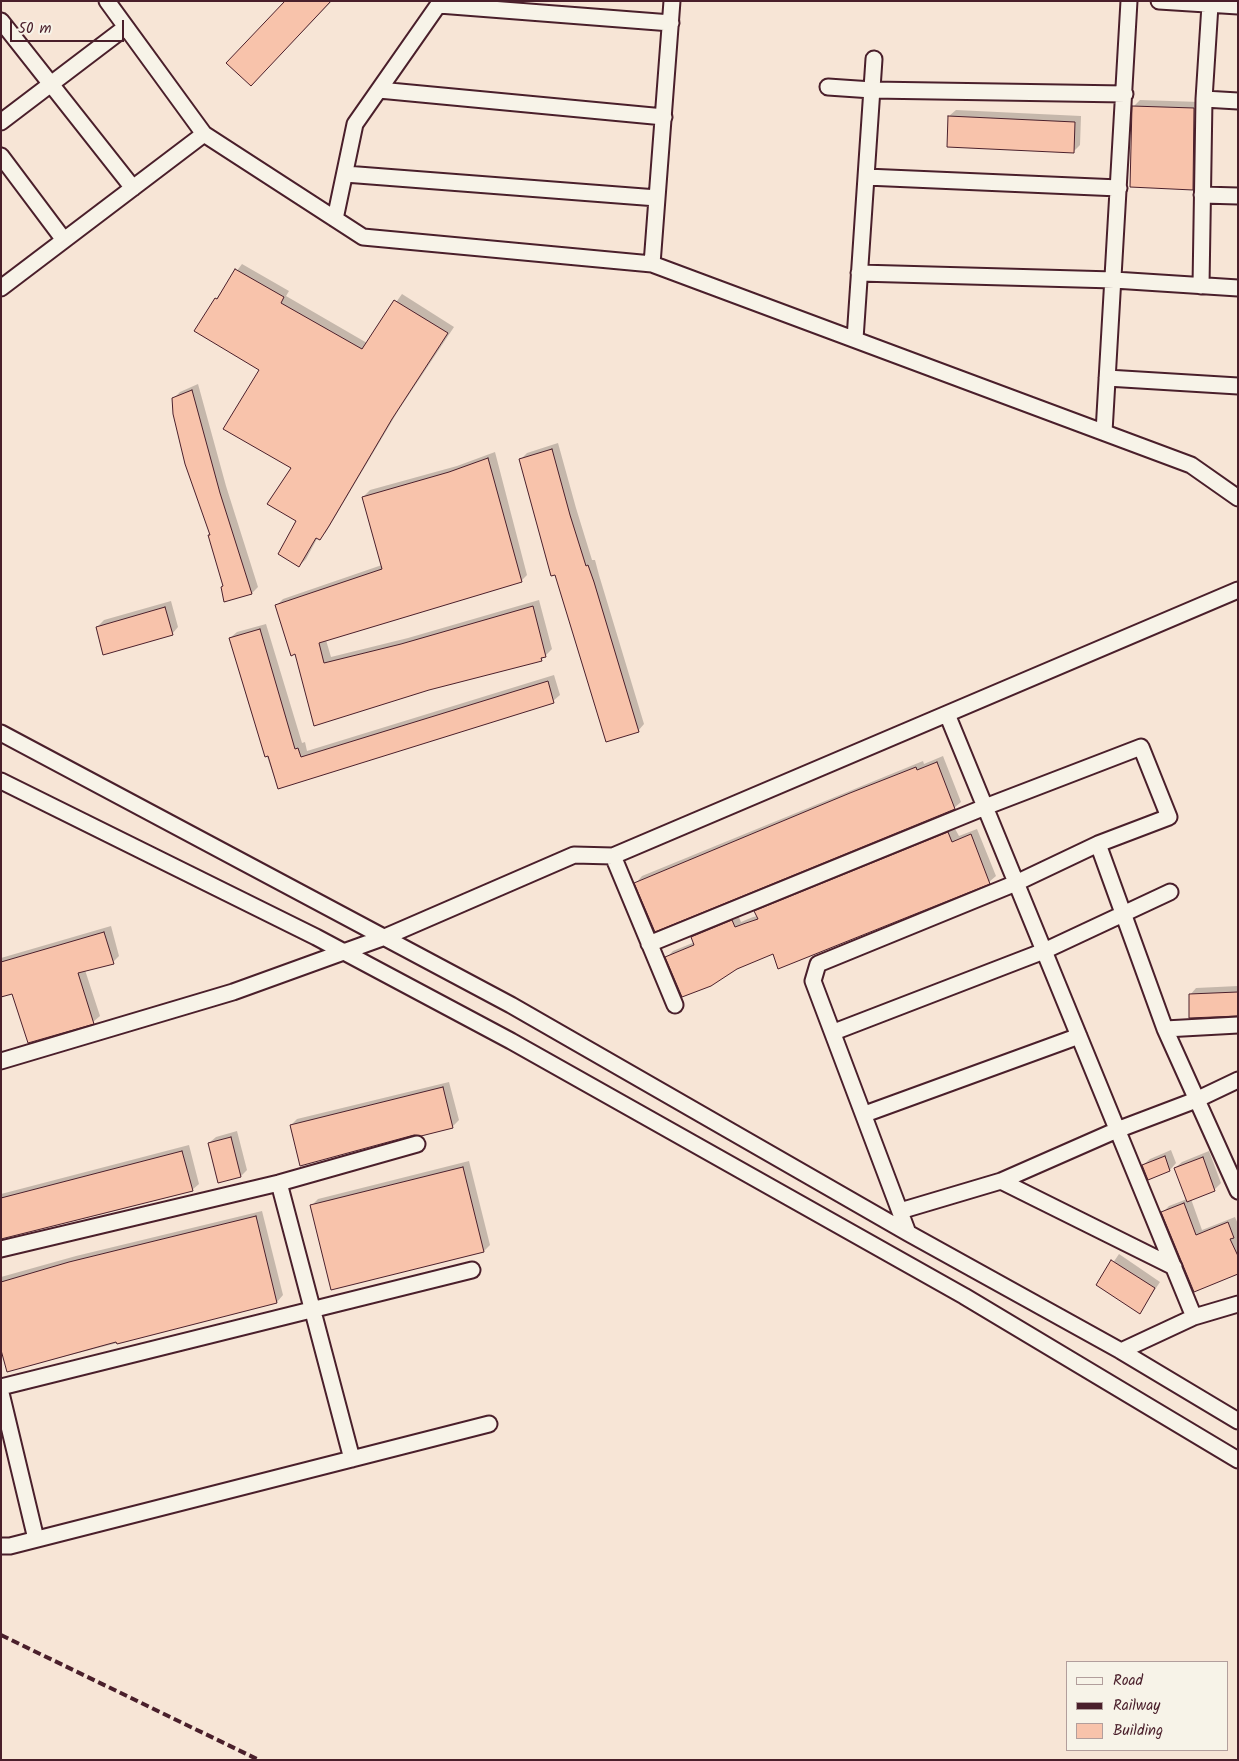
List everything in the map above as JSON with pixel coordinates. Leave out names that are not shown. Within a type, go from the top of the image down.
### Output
[{"type":"street","points":[[652,264],[672,1]]},
{"type":"street","points":[[1104,432],[1129,1]]},
{"type":"street","points":[[1159,1],[1238,6]]},
{"type":"street","points":[[112,3],[126,27],[204,134],[363,237],[652,264],[1191,465],[1238,498]]},
{"type":"street","points":[[335,219],[355,124],[440,3],[671,23]]},
{"type":"street","points":[[1200,286],[1204,99],[1210,5]]},
{"type":"street","points":[[1,21],[133,188]]},
{"type":"street","points":[[1,122],[126,27]]},
{"type":"street","points":[[855,340],[874,59]]},
{"type":"street","points":[[828,87],[872,90],[1125,94]]},
{"type":"street","points":[[379,90],[664,117]]},
{"type":"street","points":[[1204,99],[1238,101]]},
{"type":"street","points":[[1,288],[204,134]]},
{"type":"street","points":[[1,156],[64,240]]},
{"type":"street","points":[[345,174],[657,198]]},
{"type":"street","points":[[866,176],[1119,188]]},
{"type":"street","points":[[1202,195],[1238,196]]},
{"type":"street","points":[[859,273],[1114,280],[1238,288]]},
{"type":"street","points":[[1108,378],[1238,386]]},
{"type":"street","points":[[1,1061],[233,992],[385,937],[574,855],[612,856],[1238,590]]},
{"type":"street","points":[[947,714],[1194,1317]]},
{"type":"street","points":[[1,733],[511,1005],[908,1233],[1121,1351],[1238,1421]]},
{"type":"street","points":[[649,944],[985,807],[1141,747],[1169,817],[1098,844],[1016,883],[818,964],[814,981],[908,1233]]},
{"type":"street","points":[[1,781],[344,952],[511,1041],[946,1286],[1238,1460]]},
{"type":"street","points":[[1098,844],[1164,1029],[1237,1185]]},
{"type":"street","points":[[612,856],[674,1005]]},
{"type":"street","points":[[834,1032],[1044,951],[1170,892]]},
{"type":"street","points":[[1164,1029],[1238,1024]]},
{"type":"street","points":[[865,1114],[1079,1036]]},
{"type":"street","points":[[900,1211],[1000,1181],[1117,1130],[1196,1100],[1238,1080]]},
{"type":"street","points":[[1,1249],[278,1183],[418,1144]]},
{"type":"street","points":[[1000,1181],[1174,1267]]},
{"type":"street","points":[[278,1183],[352,1459]]},
{"type":"street","points":[[1,1387],[472,1270]]},
{"type":"street","points":[[1121,1351],[1194,1317],[1238,1304]]},
{"type":"street","points":[[1,1393],[36,1539]]},
{"type":"street","points":[[1,1546],[36,1539],[489,1424]]},
{"type":"building","points":[[285,1],[331,1],[251,86],[226,63]]},
{"type":"building","points":[[1132,106],[1194,108],[1193,190],[1130,187]]},
{"type":"building","points":[[948,116],[1075,122],[1074,153],[947,147]]},
{"type":"building","points":[[235,269],[284,297],[281,303],[362,349],[394,300],[448,333],[392,419],[329,526],[320,540],[316,538],[299,567],[278,554],[296,521],[267,504],[291,468],[223,429],[259,370],[194,331],[215,298],[217,299]]},
{"type":"building","points":[[192,390],[220,493],[252,594],[224,602],[221,587],[223,586],[208,535],[210,535],[185,464],[173,414],[172,398]]},
{"type":"building","points":[[552,449],[570,515],[586,566],[588,565],[594,582],[639,732],[606,742],[555,575],[551,576],[519,459]]},
{"type":"building","points":[[488,458],[522,582],[319,643],[324,663],[401,644],[533,606],[546,657],[541,658],[542,661],[429,690],[314,726],[295,654],[291,656],[275,605],[382,569],[362,497],[449,472]]},
{"type":"building","points":[[165,607],[173,635],[103,655],[96,627]]},
{"type":"building","points":[[260,629],[295,749],[298,748],[301,757],[548,681],[554,703],[278,789],[268,756],[265,757],[229,638]]},
{"type":"building","points":[[937,762],[955,809],[655,932],[634,883],[850,793],[916,767],[917,770]]},
{"type":"building","points":[[948,832],[952,842],[971,834],[990,884],[778,969],[773,954],[737,969],[711,986],[682,997],[665,957],[694,945],[691,937],[732,920],[735,927],[758,919],[754,911]]},
{"type":"building","points":[[104,932],[114,964],[78,973],[94,1024],[28,1043],[12,994],[1,997],[1,962]]},
{"type":"building","points":[[1238,992],[1238,1016],[1189,1018],[1189,994]]},
{"type":"building","points":[[443,1087],[453,1128],[421,1136],[414,1135],[300,1166],[290,1125]]},
{"type":"building","points":[[231,1137],[241,1177],[218,1183],[208,1143]]},
{"type":"building","points":[[182,1151],[193,1191],[1,1239],[1,1198]]},
{"type":"building","points":[[1165,1156],[1170,1171],[1148,1180],[1142,1165]]},
{"type":"building","points":[[1203,1157],[1215,1191],[1187,1202],[1174,1168]]},
{"type":"building","points":[[463,1167],[484,1252],[331,1290],[310,1205]]},
{"type":"building","points":[[1184,1203],[1196,1235],[1228,1222],[1234,1238],[1230,1239],[1238,1256],[1238,1274],[1194,1292],[1161,1212]]},
{"type":"building","points":[[256,1216],[277,1303],[117,1344],[116,1342],[7,1372],[1,1350],[1,1282],[69,1262]]},
{"type":"building","points":[[1111,1260],[1155,1288],[1140,1314],[1096,1285]]},
{"type":"railway","points":[[1,1635],[259,1760]]}]
